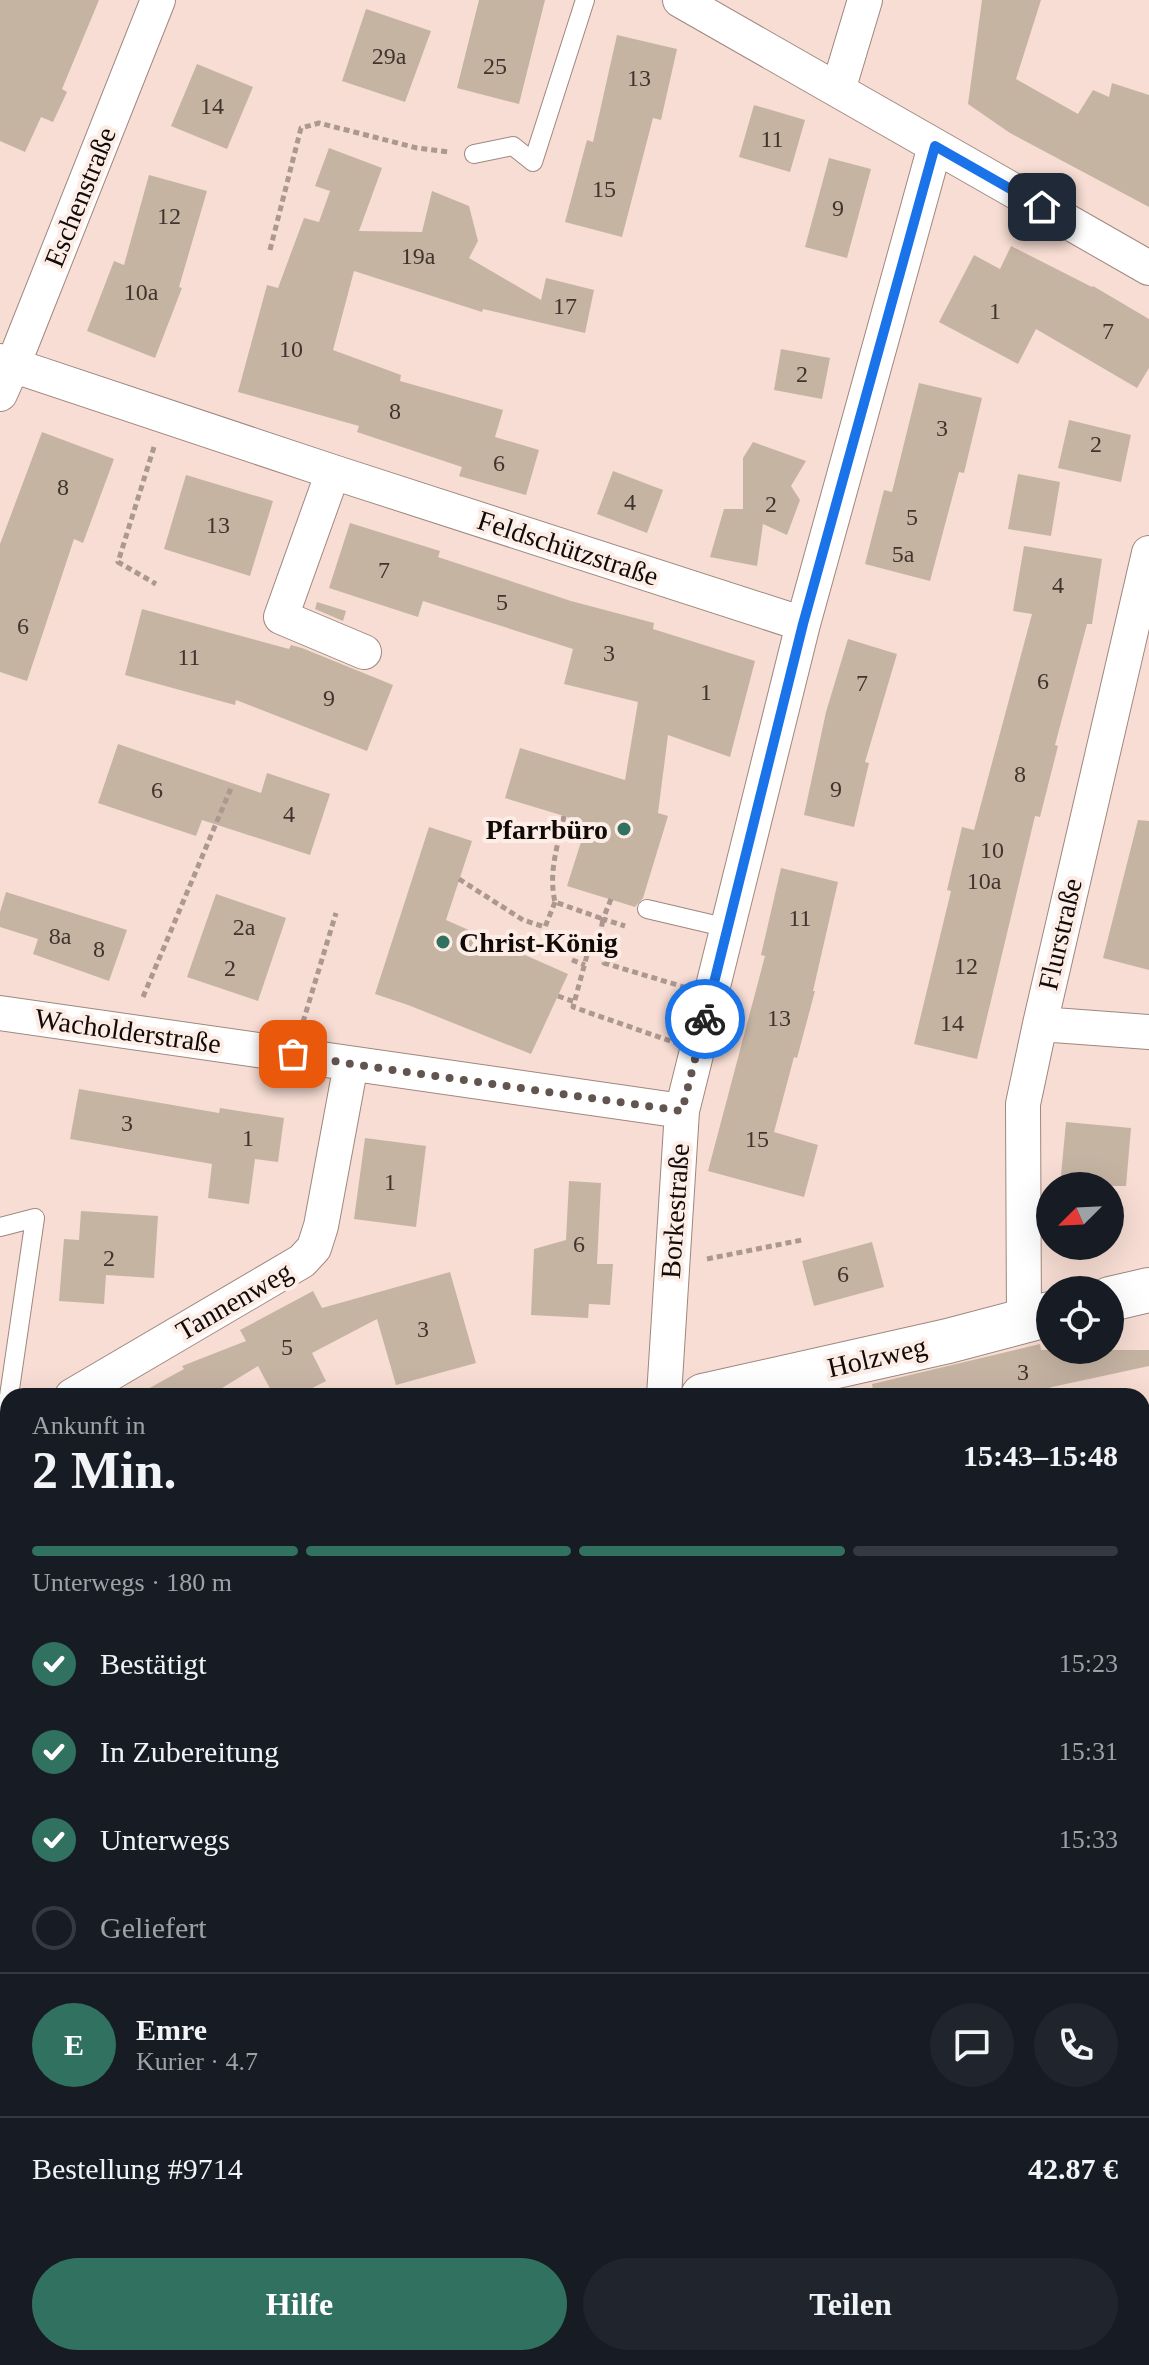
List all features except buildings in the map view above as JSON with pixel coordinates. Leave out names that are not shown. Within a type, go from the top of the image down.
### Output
[{"type":"main road","points":[[1124,1296],[1149,1290]]},
{"type":"main road","name":"Holzweg","points":[[739,1388],[948,1341],[1036,1317]]},
{"type":"street","name":"Eschenstraße","points":[[4,373],[158,0]]},
{"type":"street","points":[[680,0],[1149,268]]},
{"type":"street","points":[[838,90],[865,0]]},
{"type":"street","name":"Borkestraße","points":[[664,1388],[682,1111],[803,624],[935,146]]},
{"type":"street","name":"Feldschützstraße","points":[[4,373],[164,415],[803,624]]},
{"type":"street","points":[[333,472],[281,617],[364,652]]},
{"type":"street","name":"Flurstraße","points":[[1036,1302],[1023,1104],[1149,553]]},
{"type":"street","name":"Wacholderstraße","points":[[0,1013],[682,1111]]},
{"type":"street","points":[[1040,1024],[1149,1032]]},
{"type":"street","name":"Tannenweg","points":[[86,1388],[302,1261],[314,1248],[321,1226],[351,1064]]},
{"type":"lane","points":[[474,154],[513,146],[533,162],[585,0]]},
{"type":"lane","points":[[647,909],[728,928]]},
{"type":"lane","points":[[0,1227],[35,1218],[10,1388]]},
{"type":"path","points":[[270,250],[301,128],[319,123],[417,148],[474,154]]},
{"type":"path","points":[[156,584],[118,562],[164,415]]},
{"type":"path","points":[[129,1031],[231,788]]},
{"type":"path","points":[[459,879],[523,920],[545,927],[555,902],[552,870],[564,816]]},
{"type":"path","points":[[598,946],[611,899]]},
{"type":"path","points":[[555,902],[633,929]]},
{"type":"path","points":[[293,1054],[336,913]]},
{"type":"path","points":[[590,944],[605,948],[604,963],[694,990],[679,1044],[573,1007],[585,965],[590,944]]},
{"type":"path","points":[[572,960],[585,965]]},
{"type":"path","points":[[558,996],[575,1002]]},
{"type":"path","points":[[671,1267],[802,1240]]},
{"type":"way so far","points":[[293,1054],[682,1111],[705,1019]]},
{"type":"place","name":"Pfarrbüro","points":[[624,829]]},
{"type":"place","name":"Christ-König","points":[[443,942]]},
{"type":"route","points":[[705,1019],[803,624],[935,146],[1042,207]]}]
